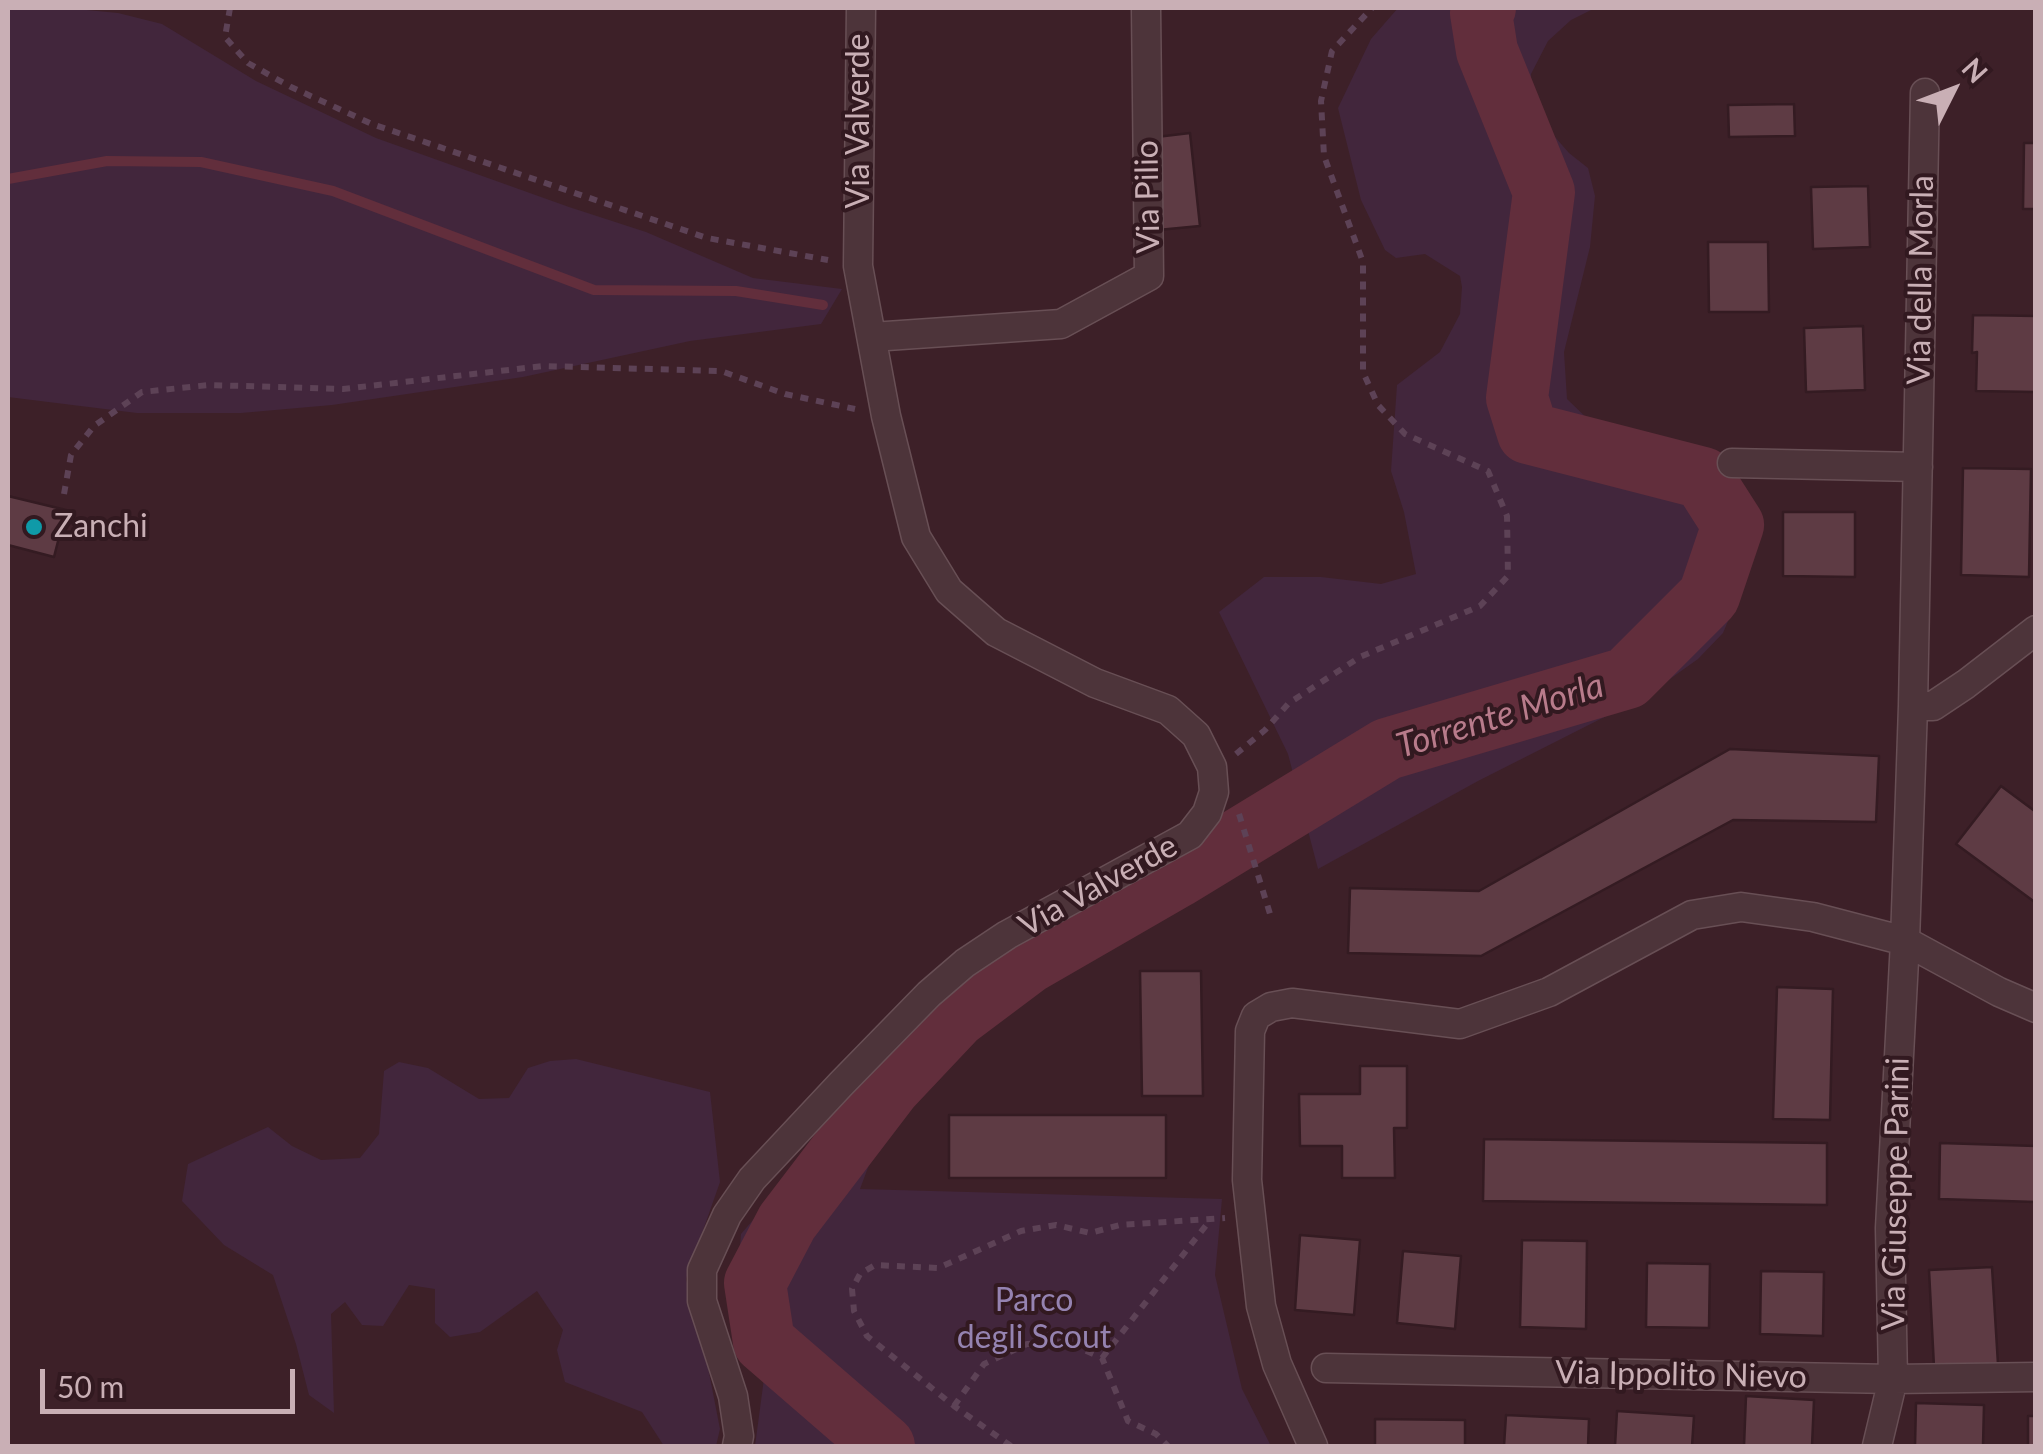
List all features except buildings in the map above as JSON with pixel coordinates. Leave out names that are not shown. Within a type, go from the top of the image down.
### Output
[{"type":"street","name":"Via Valverde","points":[[736,1446],[739,1436],[733,1396],[702,1301],[702,1270],[727,1214],[752,1179],[929,994],[966,963],[1007,935],[1190,835],[1207,814],[1214,792],[1212,767],[1196,735],[1168,710],[1095,683],[996,632],[949,591],[916,537],[886,416],[858,266],[860,8]]},
{"type":"street","name":"Via Pilio","points":[[872,337],[1061,324],[1149,276],[1146,8]]},
{"type":"street","name":"Via della Morla","points":[[1905,940],[1914,706],[1925,92]]},
{"type":"street","points":[[1732,463],[1918,466]]},
{"type":"street","points":[[1914,706],[1933,706],[2036,630]]},
{"type":"street","points":[[1314,1446],[1277,1364],[1261,1306],[1247,1180],[1250,1031],[1256,1016],[1272,1007],[1292,1003],[1460,1024],[1549,992],[1692,915],[1740,907],[1813,917],[1905,940],[2036,1008]]},
{"type":"street","name":"Via Giuseppe Parini","points":[[1877,1446],[1892,1380],[1890,1228],[1905,940]]},
{"type":"street","name":"Via Ippolito Nievo","points":[[1326,1368],[1892,1380],[2036,1377]]},
{"type":"path","points":[[230,8],[225,37],[248,63],[372,124],[707,238],[858,266]]},
{"type":"path","points":[[1212,767],[1230,759],[1289,704],[1360,656],[1480,606],[1508,576],[1507,516],[1488,471],[1405,434],[1378,406],[1363,372],[1363,262],[1324,156],[1321,101],[1332,51],[1372,8]]},
{"type":"path","points":[[64,494],[70,455],[94,426],[142,392],[159,390],[209,386],[343,389],[542,366],[701,370],[721,371],[784,394],[886,416]]},
{"type":"path","points":[[1234,800],[1272,917]]},
{"type":"path","points":[[1011,1446],[867,1336],[854,1311],[852,1288],[860,1274],[875,1265],[938,1268],[1022,1231],[1056,1225],[1090,1233],[1120,1224],[1251,1217]]},
{"type":"path","points":[[1102,1358],[1211,1219]]},
{"type":"path","points":[[954,1406],[984,1364],[1027,1344],[1067,1342],[1102,1358],[1128,1421],[1156,1434],[1168,1446]]},
{"type":"green space","points":[[8,8],[118,13],[162,24],[256,81],[376,138],[646,232],[753,278],[842,289],[821,324],[690,341],[523,377],[332,405],[241,413],[137,413],[8,397]]},
{"type":"green space","points":[[1398,8],[1595,8],[1571,20],[1548,41],[1531,74],[1532,99],[1528,106],[1569,153],[1588,168],[1595,196],[1590,247],[1564,352],[1567,399],[1592,423],[1685,463],[1723,490],[1738,522],[1744,557],[1739,595],[1723,633],[1698,659],[1646,696],[1478,781],[1318,869],[1288,754],[1219,612],[1264,577],[1321,577],[1381,584],[1416,574],[1391,471],[1397,385],[1440,352],[1460,314],[1462,287],[1460,276],[1425,254],[1396,258],[1385,250],[1361,200],[1338,108],[1371,39]]},
{"type":"green space","name":"Parco degli Scout","points":[[967,1037],[876,1146],[860,1189],[1222,1199],[1215,1275],[1242,1389],[1271,1446],[875,1446],[763,1361],[734,1317],[741,1234],[864,1091]]},
{"type":"green space","points":[[576,1059],[710,1092],[720,1182],[686,1279],[720,1429],[716,1446],[664,1446],[642,1412],[565,1382],[557,1350],[563,1330],[537,1291],[480,1332],[450,1337],[435,1323],[435,1289],[409,1285],[383,1326],[362,1325],[345,1302],[331,1314],[334,1413],[309,1395],[273,1275],[224,1245],[182,1201],[188,1164],[268,1127],[292,1146],[321,1160],[360,1158],[379,1134],[384,1071],[399,1062],[428,1068],[479,1099],[509,1098],[528,1068]]},
{"type":"green space","points":[[765,1371],[864,1446],[755,1446]]},
{"type":"waterway","name":"Torrente Morla","points":[[884,1446],[764,1342],[755,1283],[787,1222],[890,1087],[956,1017],[1028,963],[1387,749],[1627,678],[1709,596],[1733,525],[1703,478],[1528,433],[1517,398],[1544,192],[1487,51],[1481,13],[1485,8]]},
{"type":"waterway","points":[[8,179],[107,161],[201,162],[333,191],[594,290],[736,291],[823,305]]},
{"type":"place","name":"Zanchi","points":[[34,527]]}]
